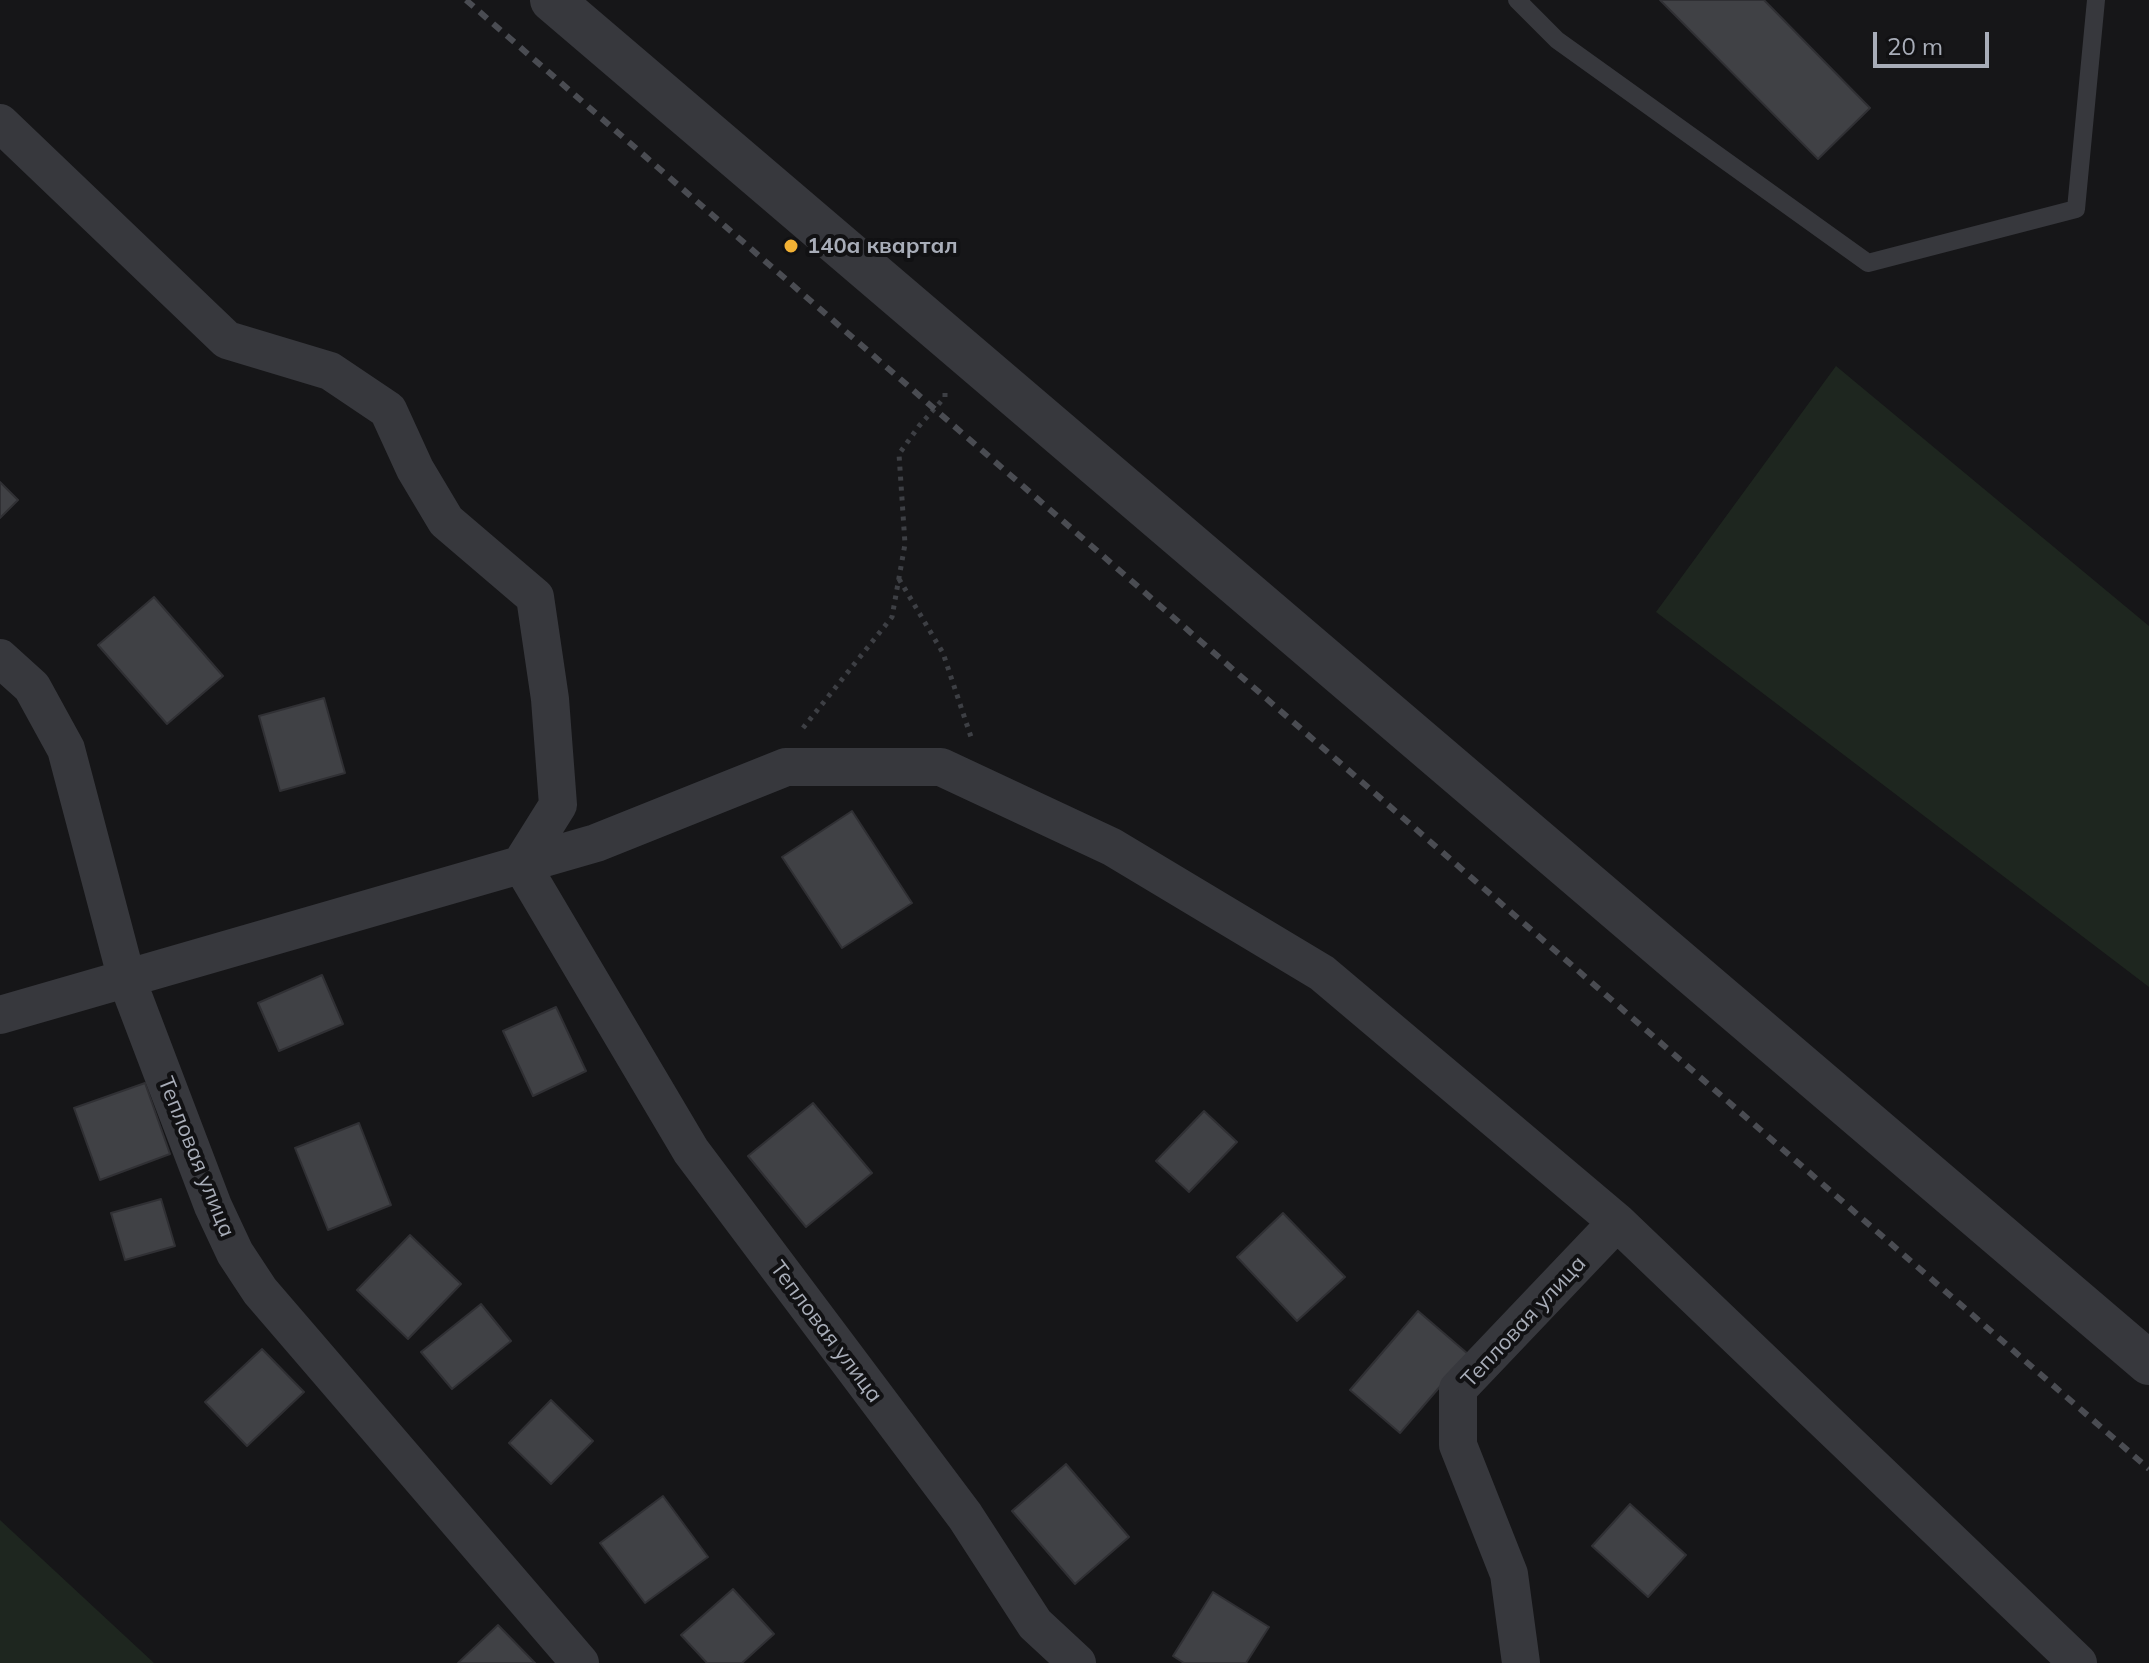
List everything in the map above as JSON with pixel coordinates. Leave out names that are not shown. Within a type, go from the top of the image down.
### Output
[{"type":"street","points":[[566,5],[2149,1363]]},
{"type":"street","points":[[0,123],[227,340],[330,371],[388,410],[415,469],[446,521],[535,597],[550,699],[558,805],[521,864]]},
{"type":"street","name":"Тепловая улица","points":[[0,658],[32,687],[66,749],[127,980],[213,1206],[235,1253],[260,1291],[580,1663]]},
{"type":"street","points":[[0,1015],[596,843],[786,767],[941,767],[1112,847],[1322,973],[1617,1222],[2078,1663]]},
{"type":"street","name":"Тепловая улица","points":[[521,864],[691,1151],[965,1516],[1035,1624],[1077,1663]]},
{"type":"street","name":"Тепловая улица","points":[[1521,1663],[1509,1574],[1458,1445],[1458,1389],[1617,1222]]},
{"type":"lane","points":[[1517,0],[1557,40],[1868,263],[2076,209],[2096,0]]},
{"type":"path","points":[[761,777],[816,714],[892,617],[905,544],[899,454],[945,397],[944,383]]},
{"type":"path","points":[[899,578],[943,653],[967,720],[984,787]]},
{"type":"shaded area","points":[[1836,366],[2149,626],[2149,987],[1656,612]]},
{"type":"shaded area","points":[[0,1520],[154,1663],[0,1663]]},
{"type":"building","points":[[1660,0],[1764,0],[1870,108],[1818,159]]},
{"type":"building","points":[[0,482],[18,500],[0,518]]},
{"type":"building","points":[[154,597],[223,676],[167,724],[98,645]]},
{"type":"building","points":[[324,698],[345,773],[280,791],[259,716]]},
{"type":"building","points":[[852,811],[912,903],[842,948],[782,857]]},
{"type":"building","points":[[322,975],[343,1024],[279,1051],[258,1003]]},
{"type":"building","points":[[556,1007],[586,1071],[533,1096],[503,1031]]},
{"type":"building","points":[[145,1083],[170,1154],[100,1180],[74,1108]]},
{"type":"building","points":[[813,1103],[872,1173],[806,1227],[748,1156]]},
{"type":"building","points":[[1204,1111],[1237,1142],[1189,1192],[1156,1161]]},
{"type":"building","points":[[359,1123],[391,1205],[328,1230],[295,1148]]},
{"type":"building","points":[[161,1199],[175,1246],[125,1260],[111,1213]]},
{"type":"building","points":[[1283,1213],[1345,1277],[1297,1321],[1237,1257]]},
{"type":"building","points":[[410,1235],[461,1284],[408,1339],[357,1290]]},
{"type":"building","points":[[481,1304],[511,1341],[452,1389],[421,1352]]},
{"type":"building","points":[[1418,1311],[1468,1354],[1400,1433],[1350,1390]]},
{"type":"building","points":[[262,1349],[304,1392],[247,1446],[205,1402]]},
{"type":"building","points":[[551,1400],[593,1441],[551,1484],[509,1443]]},
{"type":"building","points":[[1066,1464],[1129,1537],[1075,1584],[1012,1511]]},
{"type":"building","points":[[663,1496],[708,1557],[645,1603],[600,1543]]},
{"type":"building","points":[[1630,1504],[1686,1555],[1648,1597],[1592,1546]]},
{"type":"building","points":[[733,1589],[774,1634],[742,1663],[707,1663],[681,1635]]},
{"type":"building","points":[[1213,1592],[1269,1627],[1246,1663],[1184,1663],[1173,1656]]},
{"type":"building","points":[[498,1625],[535,1663],[458,1663]]},
{"type":"railway","points":[[466,0],[2149,1469]]},
{"type":"place","name":"140а квартал","points":[[791,246]]}]
